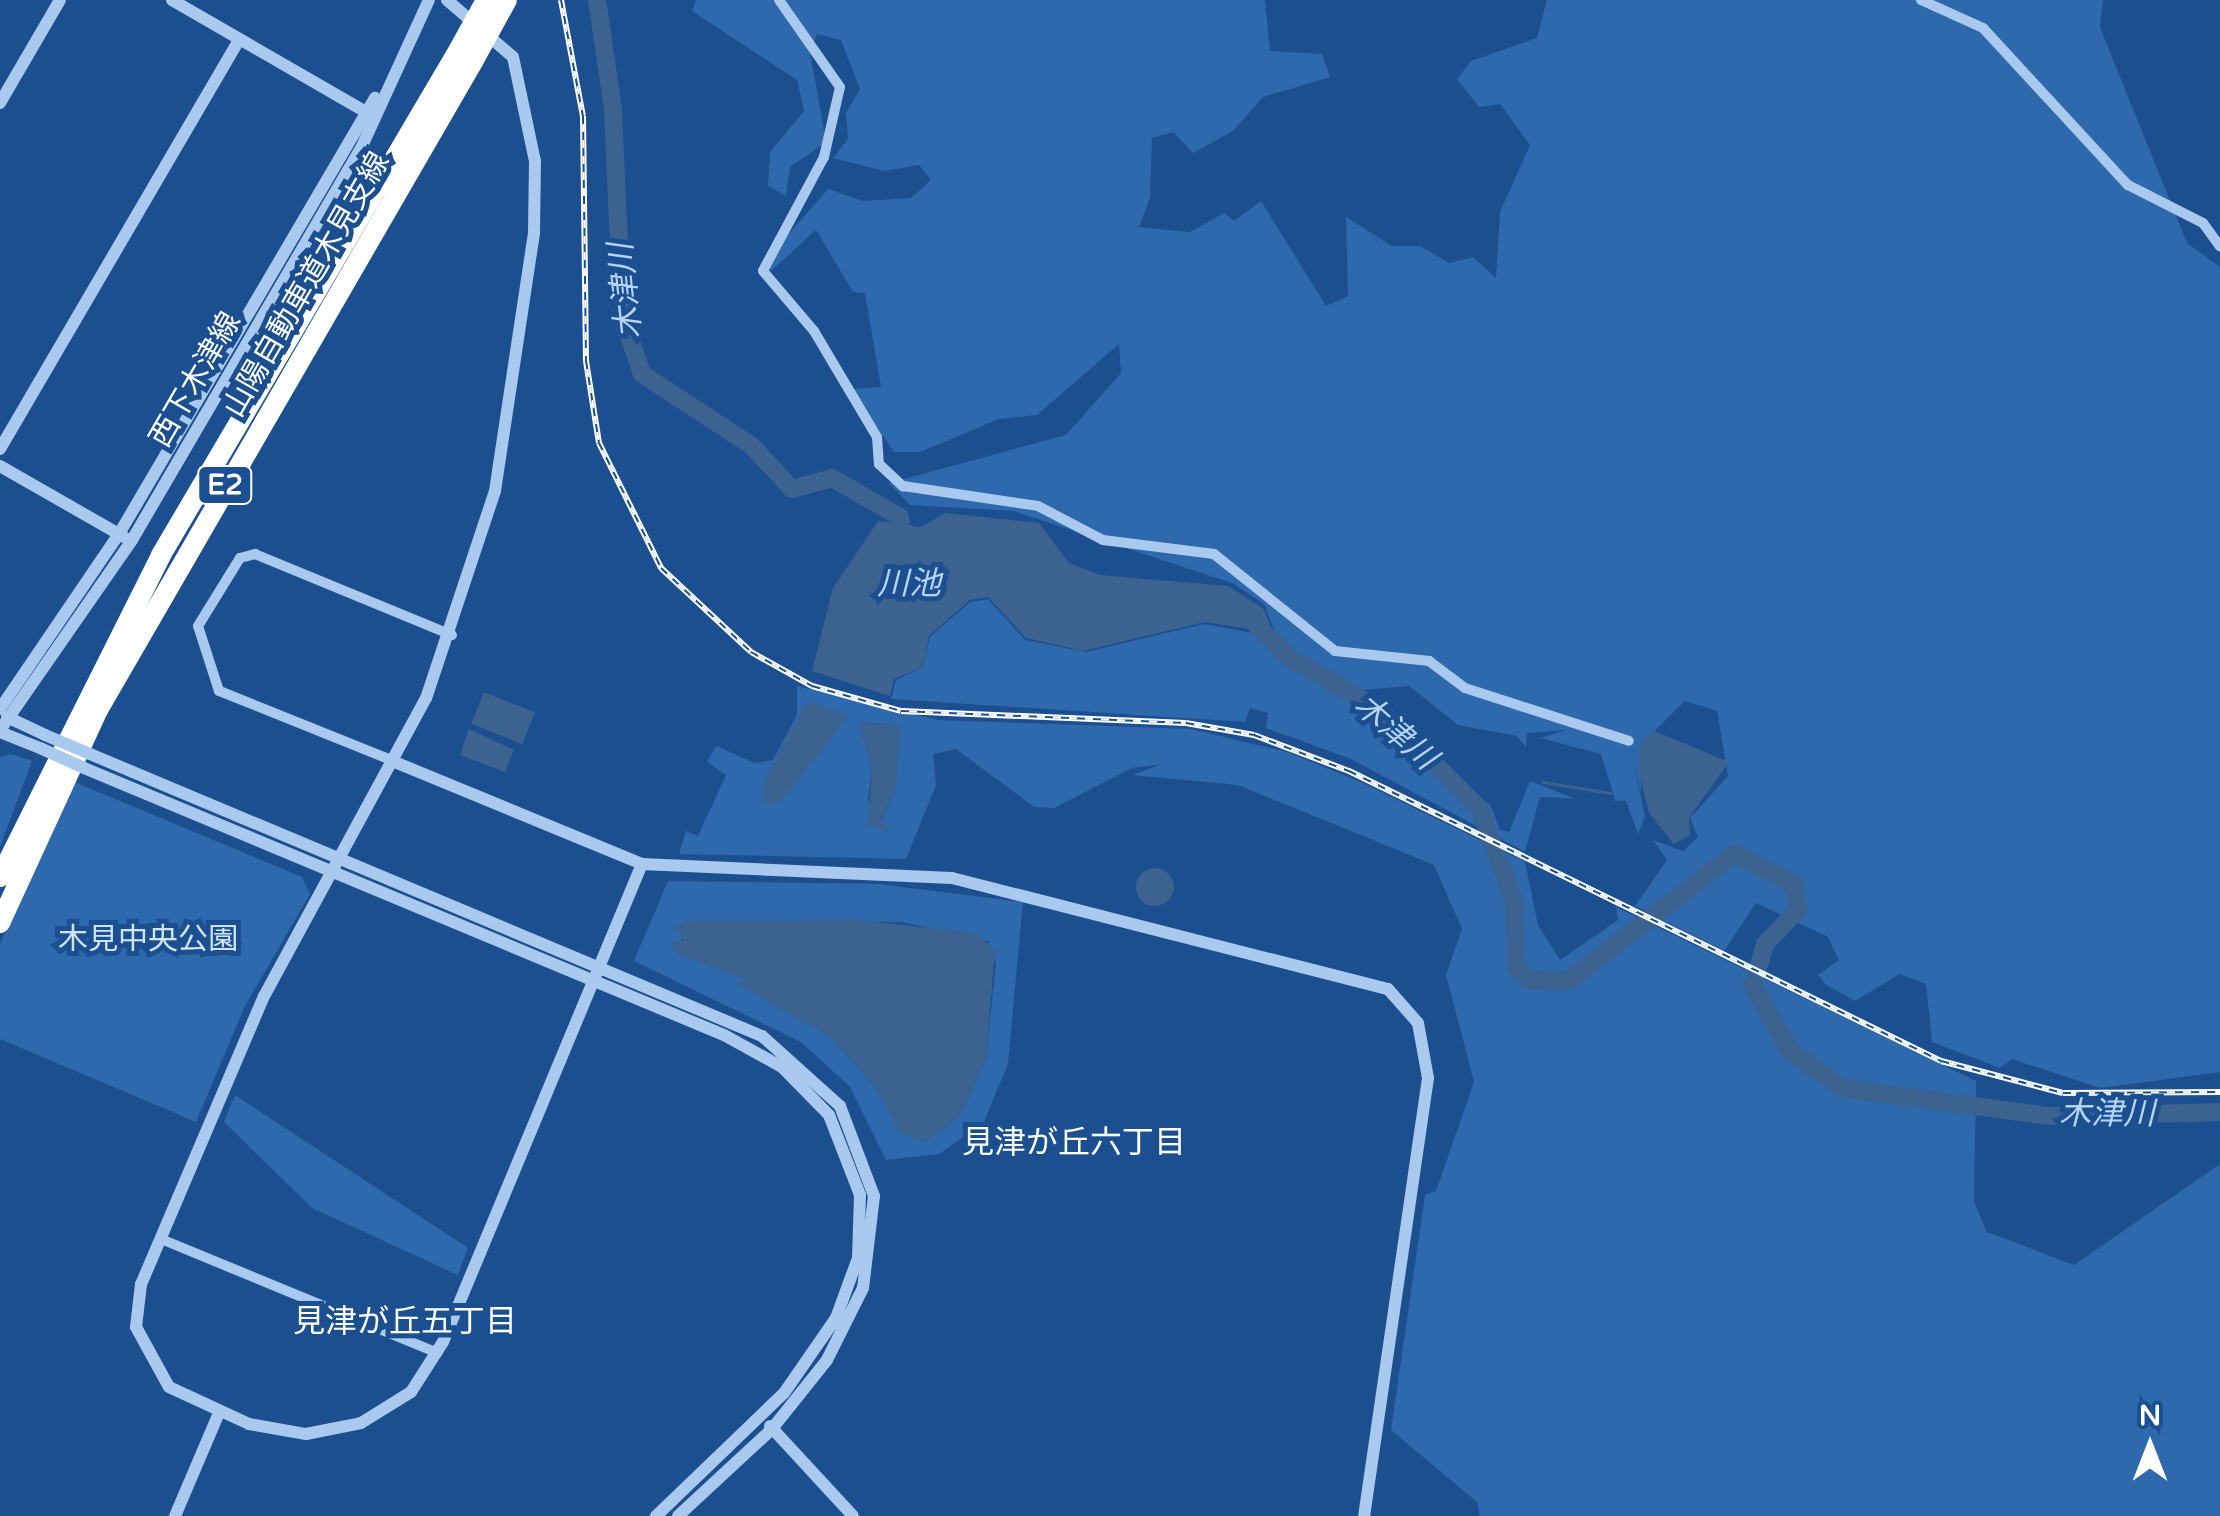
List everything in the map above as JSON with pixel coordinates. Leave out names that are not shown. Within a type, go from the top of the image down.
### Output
[{"type":"highway","name":"山陽自動車道木見支線","points":[[0,923],[98,710],[466,54],[486,0]]},
{"type":"highway","name":"山陽自動車道木見支線","points":[[0,877],[161,555],[466,54],[506,0]]},
{"type":"street","points":[[0,103],[60,0]]},
{"type":"street","points":[[172,0],[371,115]]},
{"type":"street","name":"西下木津線","points":[[0,731],[4,714],[126,537],[371,115],[428,0]]},
{"type":"street","points":[[447,0],[513,57],[536,200],[495,491],[452,635],[398,763],[264,996],[136,1303],[142,1350],[169,1387],[219,1413],[281,1432],[338,1431],[411,1392],[437,1353],[642,864]]},
{"type":"street","points":[[779,0],[840,87],[824,157],[763,271],[814,331],[830,370],[864,412],[879,464],[903,486],[1038,506],[1103,540],[1214,554],[1335,651],[1429,661],[1464,688],[1629,741]]},
{"type":"street","points":[[1921,0],[1982,28],[2128,185],[2203,222],[2220,246]]},
{"type":"street","points":[[0,449],[239,40]]},
{"type":"street","points":[[0,466],[126,537]]},
{"type":"street","points":[[452,635],[255,554],[240,558],[198,626],[219,690],[642,864],[893,870],[1016,889],[1360,977],[1407,1004],[1426,1044],[1428,1078],[1364,1516]]},
{"type":"street","points":[[4,714],[84,768],[768,1059],[806,1088],[845,1141],[860,1195],[851,1283],[815,1350],[761,1417],[656,1516]]},
{"type":"street","points":[[0,731],[90,754],[601,966],[762,1036],[815,1078],[856,1134],[874,1196],[873,1258],[847,1326],[772,1429],[678,1516]]},
{"type":"street","points":[[160,1239],[437,1353]]},
{"type":"street","points":[[176,1516],[219,1413]]},
{"type":"street","points":[[761,1417],[853,1516]]},
{"type":"green space","points":[[696,0],[1265,0],[1270,51],[1322,54],[1330,77],[1263,97],[1233,131],[1193,153],[1173,132],[1152,138],[1150,198],[1139,227],[1190,232],[1224,213],[1234,221],[1261,201],[1326,306],[1348,296],[1346,217],[1392,246],[1420,246],[1449,263],[1473,257],[1496,278],[1500,212],[1530,145],[1500,104],[1479,107],[1457,79],[1471,61],[1537,38],[1547,0],[2103,0],[2100,27],[2187,243],[2220,267],[2220,1072],[2100,1088],[2012,1059],[2000,1068],[1932,1042],[1926,984],[1900,974],[1855,1001],[1825,984],[1818,975],[1839,960],[1828,937],[1756,903],[1724,951],[1635,906],[1667,860],[1653,840],[1683,851],[1698,837],[1690,818],[1728,776],[1717,711],[1685,701],[1640,745],[1641,794],[1630,746],[1645,816],[1638,834],[1626,801],[1592,799],[1615,800],[1601,754],[1541,738],[1566,730],[1527,733],[1526,747],[1517,736],[1458,725],[1409,686],[1360,690],[1442,784],[1490,804],[1500,830],[1509,832],[1530,781],[1575,799],[1540,797],[1525,852],[1351,759],[1266,728],[1268,713],[1250,708],[1245,722],[891,699],[896,680],[923,667],[930,637],[970,602],[988,599],[1025,640],[1086,652],[1204,624],[1253,633],[1268,648],[1277,637],[1264,604],[1232,583],[1014,511],[910,505],[889,483],[1066,435],[1121,373],[1119,344],[1037,415],[999,419],[920,452],[894,452],[851,389],[881,387],[865,293],[853,292],[816,230],[771,271],[767,259],[828,189],[863,201],[911,198],[931,180],[919,165],[885,171],[833,158],[848,139],[846,113],[860,89],[841,40],[817,34],[810,52],[826,142],[790,167],[786,196],[768,186],[770,152],[804,111],[797,80],[692,11]]},
{"type":"green space","points":[[797,686],[939,720],[1191,729],[1287,752],[1363,783],[1525,862],[1538,925],[1560,960],[1618,920],[1616,907],[1976,1081],[1974,1202],[1987,1232],[2074,1265],[2220,1164],[2220,1516],[1480,1516],[1477,1502],[1391,1430],[1425,1195],[1436,1191],[1474,1082],[1446,975],[1462,929],[1434,865],[1238,785],[1132,775],[1162,764],[1132,768],[1054,808],[1034,807],[956,749],[933,754],[936,785],[906,859],[679,854],[686,831],[698,836],[726,775],[707,762],[716,746],[755,763],[773,760],[797,715]],"holes":[[[859,722],[893,725],[895,790],[881,821],[868,800],[872,771]]]},
{"type":"green space","points":[[11,754],[32,761],[0,847],[0,757]]},
{"type":"green space","name":"木見中央公園","points":[[72,781],[302,877],[310,894],[245,1006],[196,1122],[0,1039],[0,944]]},
{"type":"green space","points":[[668,881],[878,884],[1023,902],[1008,1064],[983,1124],[939,1154],[886,1160],[850,1087],[801,1042],[634,961]],"holes":[[[688,921],[902,922],[988,941],[996,963],[986,1057],[962,1112],[926,1142],[900,1132],[877,1088],[830,1036],[740,985],[746,979],[677,953],[684,932],[676,928]]]},
{"type":"green space","points":[[235,1095],[468,1248],[458,1275],[312,1208],[224,1122]]},
{"type":"water","name":"川池","points":[[945,513],[1039,523],[1069,563],[1100,575],[1228,586],[1264,609],[1275,638],[1268,645],[1254,630],[1205,622],[1083,651],[1026,638],[988,597],[970,600],[929,636],[923,667],[894,679],[890,696],[812,671],[833,588],[878,521],[921,527]]},
{"type":"water","points":[[484,692],[535,713],[522,744],[471,724]]},
{"type":"water","points":[[807,701],[848,716],[782,800],[764,806],[764,781]]},
{"type":"water","points":[[859,722],[901,726],[895,790],[881,820],[890,830],[868,826],[872,771]]},
{"type":"water","points":[[469,729],[514,750],[505,772],[460,755]]},
{"type":"water","points":[[1654,731],[1729,762],[1689,818],[1690,835],[1674,844],[1649,813],[1639,773],[1640,745]]},
{"type":"water","points":[[1155,868],[1168,874],[1174,887],[1168,900],[1155,906],[1142,900],[1136,887],[1142,874]]},
{"type":"water","points":[[858,920],[976,933],[995,950],[986,1057],[962,1112],[926,1142],[900,1133],[877,1088],[830,1036],[737,984],[746,979],[677,953],[671,942],[684,940],[675,928],[688,921]]},
{"type":"waterway","name":"木津川","points":[[597,0],[613,109],[622,315],[642,374],[752,446],[792,489],[832,478],[900,517],[901,531],[916,537]]},
{"type":"waterway","name":"木津川","points":[[1256,625],[1290,658],[1379,709],[1479,808],[1514,900],[1516,967],[1529,980],[1568,981],[1734,854],[1794,884],[1798,910],[1765,944],[1753,986],[1790,1051],[1842,1088],[2050,1116],[2220,1112]]},
{"type":"waterway","points":[[1543,782],[1610,793]]},
{"type":"railway","points":[[561,0],[583,116],[586,361],[599,443],[661,568],[751,652],[812,686],[901,711],[1186,723],[1254,735],[1349,771],[1941,1061],[2063,1093],[2220,1092]]},
{"type":"district","name":"見津が丘六丁目","points":[[1074,1143]]},
{"type":"district","name":"見津が丘五丁目","points":[[405,1322]]}]
